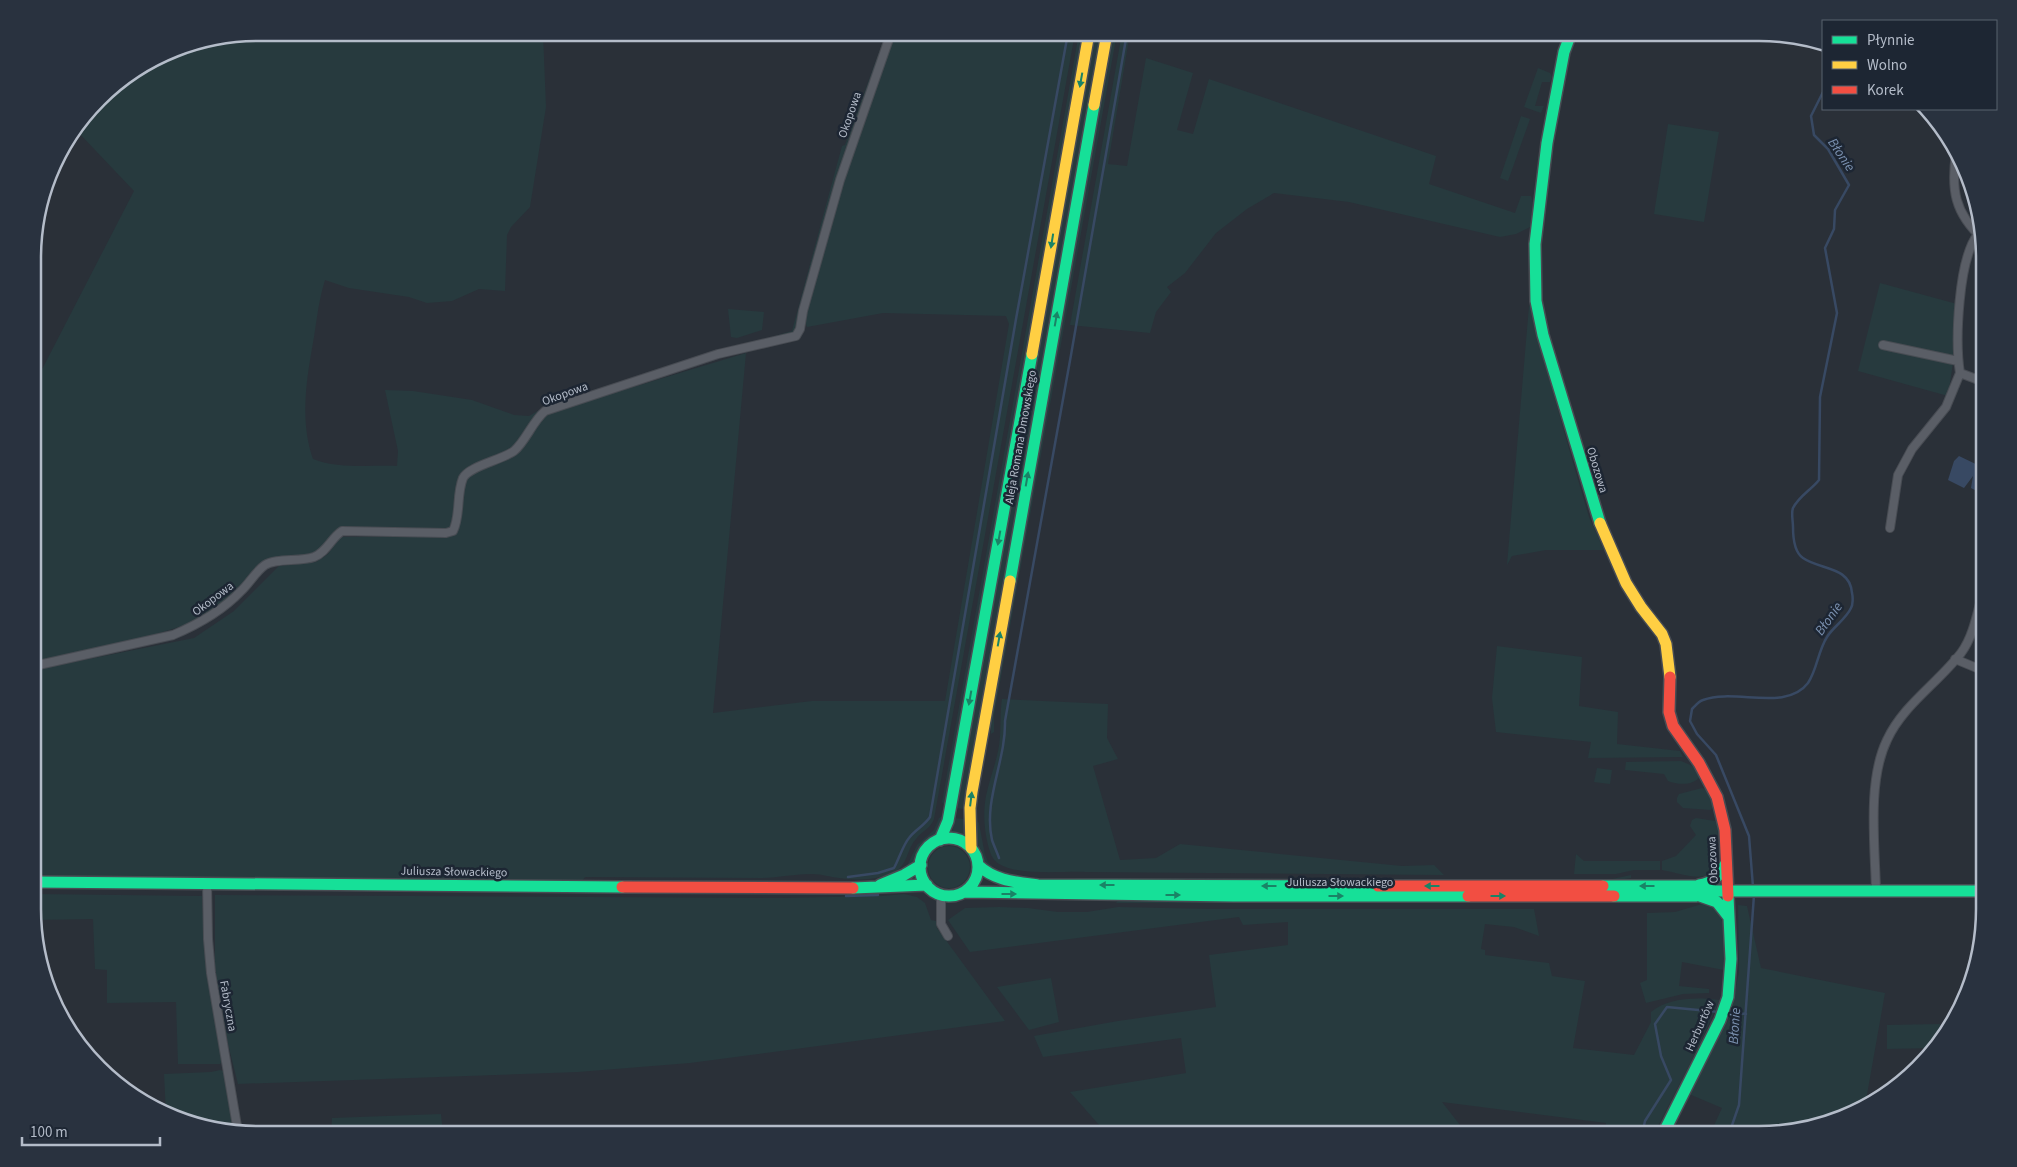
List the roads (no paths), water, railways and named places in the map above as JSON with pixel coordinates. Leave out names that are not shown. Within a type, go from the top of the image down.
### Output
[{"type":"main road","name":"Aleja Romana Dmowskiego","points":[[940,840],[948,822],[1087,41]]},
{"type":"main road","name":"Aleja Romana Dmowskiego","points":[[971,848],[970,808],[972,792],[1105,41]]},
{"type":"main road","name":"Obozowa","points":[[1568,41],[1564,52],[1547,143],[1535,244],[1538,308],[1543,335],[1598,519],[1626,584],[1662,634],[1666,644],[1670,671],[1669,712],[1673,726],[1698,763],[1717,797],[1725,830],[1728,891]]},
{"type":"main road","points":[[940,840],[957,840],[971,848],[978,865],[975,881],[964,892],[949,896],[941,895],[927,885],[923,879],[921,865],[927,849],[940,840]]},
{"type":"main road","points":[[1696,891],[1715,881],[1726,863]]},
{"type":"main road","name":"Juliusza Słowackiego","points":[[873,887],[904,875],[921,865]]},
{"type":"main road","name":"Juliusza Słowackiego","points":[[978,865],[992,876],[1038,885],[1696,891],[1976,891]]},
{"type":"main road","name":"Juliusza Słowackiego","points":[[41,882],[762,888],[927,885]]},
{"type":"main road","points":[[1696,891],[1718,902],[1724,908],[1730,921]]},
{"type":"main road","name":"Juliusza Słowackiego","points":[[964,892],[1223,896],[1696,891]]},
{"type":"main road","name":"Herburtów","points":[[1667,1126],[1724,1009],[1730,981],[1728,891]]},
{"type":"street","name":"Okopowa","points":[[41,664],[173,635],[192,627],[234,599],[265,566],[273,562],[301,561],[316,556],[342,531],[446,533],[453,531],[456,525],[459,492],[464,476],[476,468],[515,450],[536,419],[545,412],[718,354],[796,336],[800,329],[803,311],[840,180],[888,41]]},
{"type":"street","points":[[1955,167],[1953,181],[1955,198],[1963,216],[1974,229]]},
{"type":"street","points":[[1890,528],[1898,475],[1912,449],[1946,407],[1960,373],[1958,360],[1960,300],[1966,257],[1970,247],[1975,242]]},
{"type":"street","points":[[1883,345],[1958,360]]},
{"type":"street","points":[[1960,373],[1976,379]]},
{"type":"street","points":[[1876,891],[1875,793],[1882,750],[1895,725],[1904,713],[1962,652],[1972,631],[1976,617]]},
{"type":"street","points":[[1956,659],[1976,668]]},
{"type":"street","name":"Fabryczna","points":[[207,883],[211,973],[237,1124]]},
{"type":"street","points":[[941,895],[941,924],[948,936]]},
{"type":"water","points":[[1959,456],[1976,464],[1976,491],[1971,488],[1973,476],[1964,488],[1948,480],[1954,461]]},
{"type":"waterway","points":[[848,877],[878,873],[894,868],[911,835],[930,817],[1016,319],[1067,41]]},
{"type":"waterway","points":[[999,858],[992,840],[990,825],[992,795],[1002,751],[1005,721],[1126,41]]},
{"type":"waterway","name":"Błonie","points":[[1753,887],[1749,836],[1716,755],[1697,734],[1690,721],[1692,709],[1703,700],[1730,696],[1774,698],[1798,692],[1811,678],[1827,637],[1846,616],[1852,605],[1853,597],[1850,584],[1846,578],[1840,573],[1810,562],[1800,555],[1794,540],[1792,517],[1792,510],[1796,504],[1819,480],[1820,397],[1837,313],[1825,248],[1834,229],[1835,210],[1849,185],[1828,149],[1814,135],[1811,116],[1822,94]]},
{"type":"waterway","points":[[846,896],[878,895]]},
{"type":"waterway","name":"Błonie","points":[[1732,1126],[1739,1105],[1754,895]]},
{"type":"waterway","points":[[1644,1126],[1645,1121],[1671,1080],[1661,1056],[1655,1024],[1667,1007],[1719,1012]]},
{"type":"waterway","points":[[1727,1012],[1746,1014]]}]
